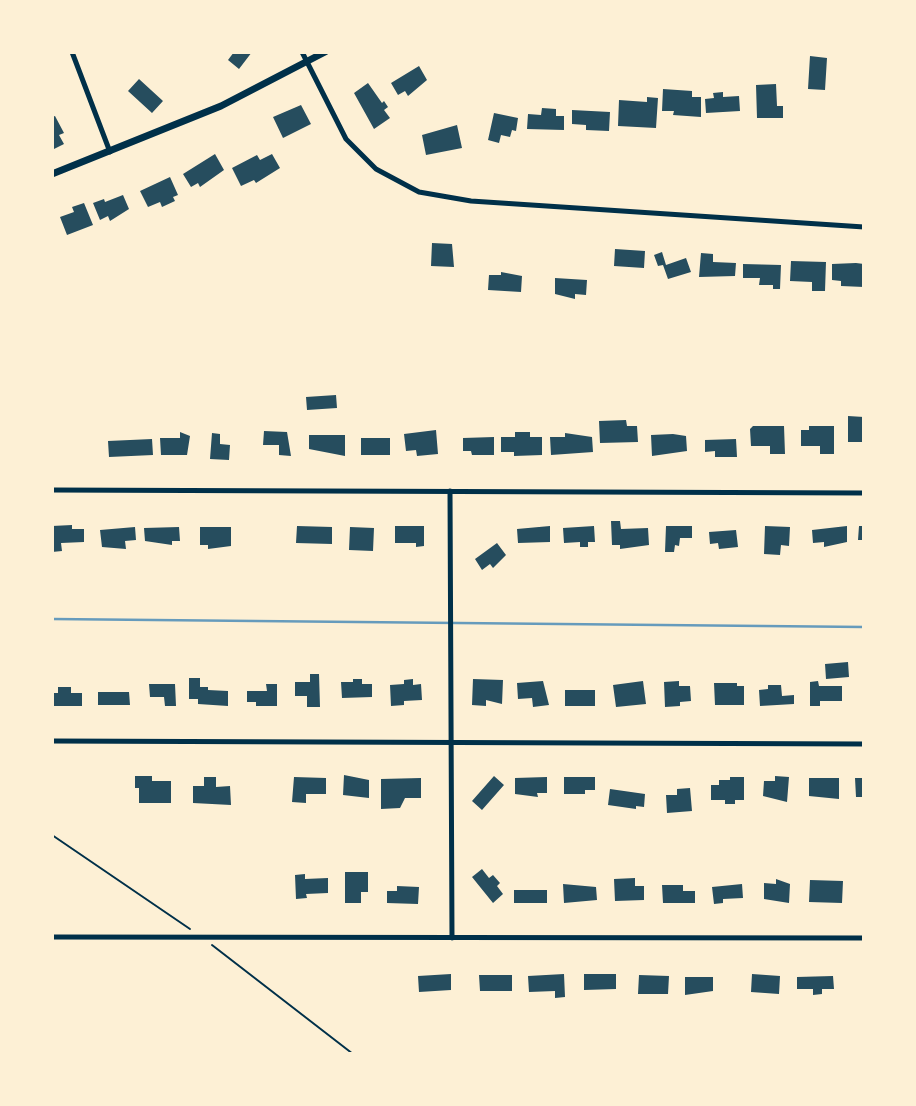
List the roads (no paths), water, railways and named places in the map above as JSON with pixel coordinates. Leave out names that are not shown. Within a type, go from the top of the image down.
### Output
[{"type":"street","points":[[72,52],[110,152]]},
{"type":"street","points":[[302,52],[346,139],[376,169],[419,192],[471,201],[863,227]]},
{"type":"street","points":[[52,174],[221,106],[325,52]]},
{"type":"street","points":[[52,490],[863,494]]},
{"type":"street","points":[[450,491],[452,938]]},
{"type":"street","points":[[52,741],[863,744]]},
{"type":"street","points":[[52,937],[863,938]]},
{"type":"waterway","points":[[52,619],[864,627]]}]
